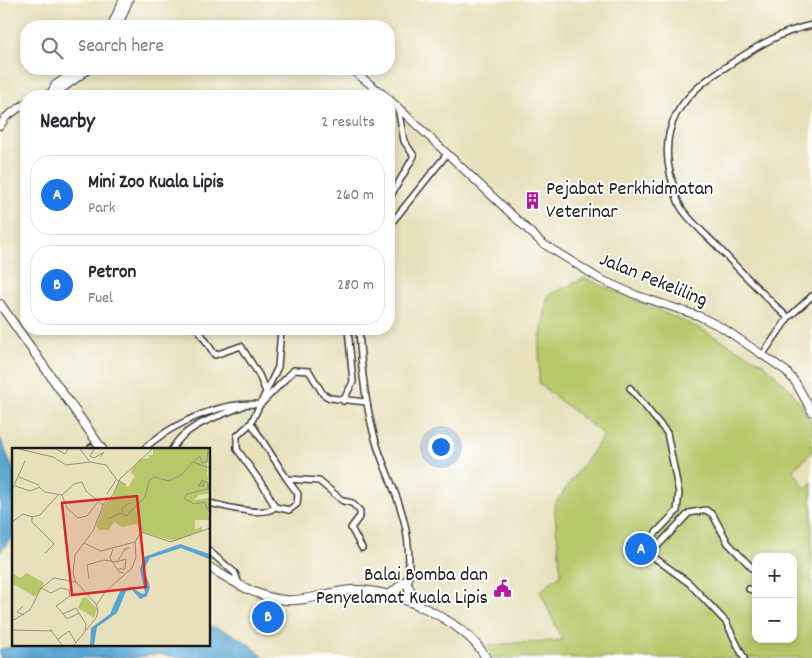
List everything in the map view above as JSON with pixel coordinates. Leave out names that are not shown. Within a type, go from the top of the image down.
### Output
[{"type":"main road","points":[[0,304],[20,332]]},
{"type":"main road","points":[[22,335],[101,448]]},
{"type":"main road","points":[[210,568],[240,584],[272,598],[285,600],[354,590],[389,595],[420,607],[468,634],[486,658]]},
{"type":"main road","points":[[389,595],[408,582],[420,607]]},
{"type":"street","points":[[115,20],[122,0]]},
{"type":"street","points":[[118,20],[123,15],[129,0]]},
{"type":"street","points":[[123,15],[123,20]]},
{"type":"street","points":[[788,318],[750,282],[682,208],[669,168],[667,148],[672,121],[677,110],[691,93],[714,75],[770,38],[812,25]]},
{"type":"street","points":[[59,90],[78,75]]},
{"type":"street","points":[[359,75],[377,90]]},
{"type":"street","name":"Jalan Pekeliling","points":[[395,104],[529,233],[577,265],[624,290],[699,316],[763,354],[791,376],[812,412]]},
{"type":"street","points":[[395,189],[414,157],[414,154],[404,141],[398,107]]},
{"type":"street","points":[[0,126],[6,118],[20,108]]},
{"type":"street","points":[[395,219],[447,154]]},
{"type":"street","points":[[763,354],[788,318],[812,296]]},
{"type":"street","points":[[202,335],[215,355],[240,346],[259,375],[266,392]]},
{"type":"street","points":[[275,507],[237,446],[238,436],[251,423],[278,367],[281,335]]},
{"type":"street","points":[[343,401],[352,382],[348,335]]},
{"type":"street","points":[[360,335],[366,402],[376,443],[404,521],[409,554],[407,601]]},
{"type":"street","points":[[145,448],[164,433],[210,412],[230,406],[260,404],[274,392],[290,372],[302,369],[309,371],[323,394],[330,398],[343,401],[366,402]]},
{"type":"street","points":[[630,388],[667,433],[680,501],[677,511],[643,547],[649,555],[689,583],[726,622],[744,658]]},
{"type":"street","points":[[173,448],[183,434],[198,425],[246,405]]},
{"type":"street","points":[[210,503],[256,512],[268,511],[275,507],[289,510],[297,504],[298,494],[251,423]]},
{"type":"street","points":[[287,479],[319,481],[344,502],[352,503],[360,513],[351,525],[352,531],[362,548]]},
{"type":"street","points":[[649,555],[689,513],[706,510],[713,515],[728,543],[752,568]]},
{"type":"street","points":[[210,551],[236,573],[240,584]]},
{"type":"green space","points":[[585,278],[699,328],[763,363],[791,390],[812,423],[812,452],[793,470],[805,488],[812,482],[812,658],[491,658],[488,645],[562,640],[540,591],[561,574],[554,505],[604,435],[539,384],[539,346],[548,295]]},
{"type":"water","points":[[0,437],[12,467],[12,537],[0,552]]},
{"type":"water","points":[[210,626],[239,638],[264,658],[181,658],[159,654],[133,658],[0,658],[0,649],[17,646],[210,646]]},
{"type":"place","name":"Pejabat Perkhidmatan Veterinar","points":[[532,201]]},
{"type":"place","name":"Mini Zoo Kuala Lipis","points":[[641,549]]},
{"type":"place","name":"Balai Bomba dan Penyelamat Kuala Lipis","points":[[502,588]]},
{"type":"place","name":"Petron","points":[[268,617]]}]
